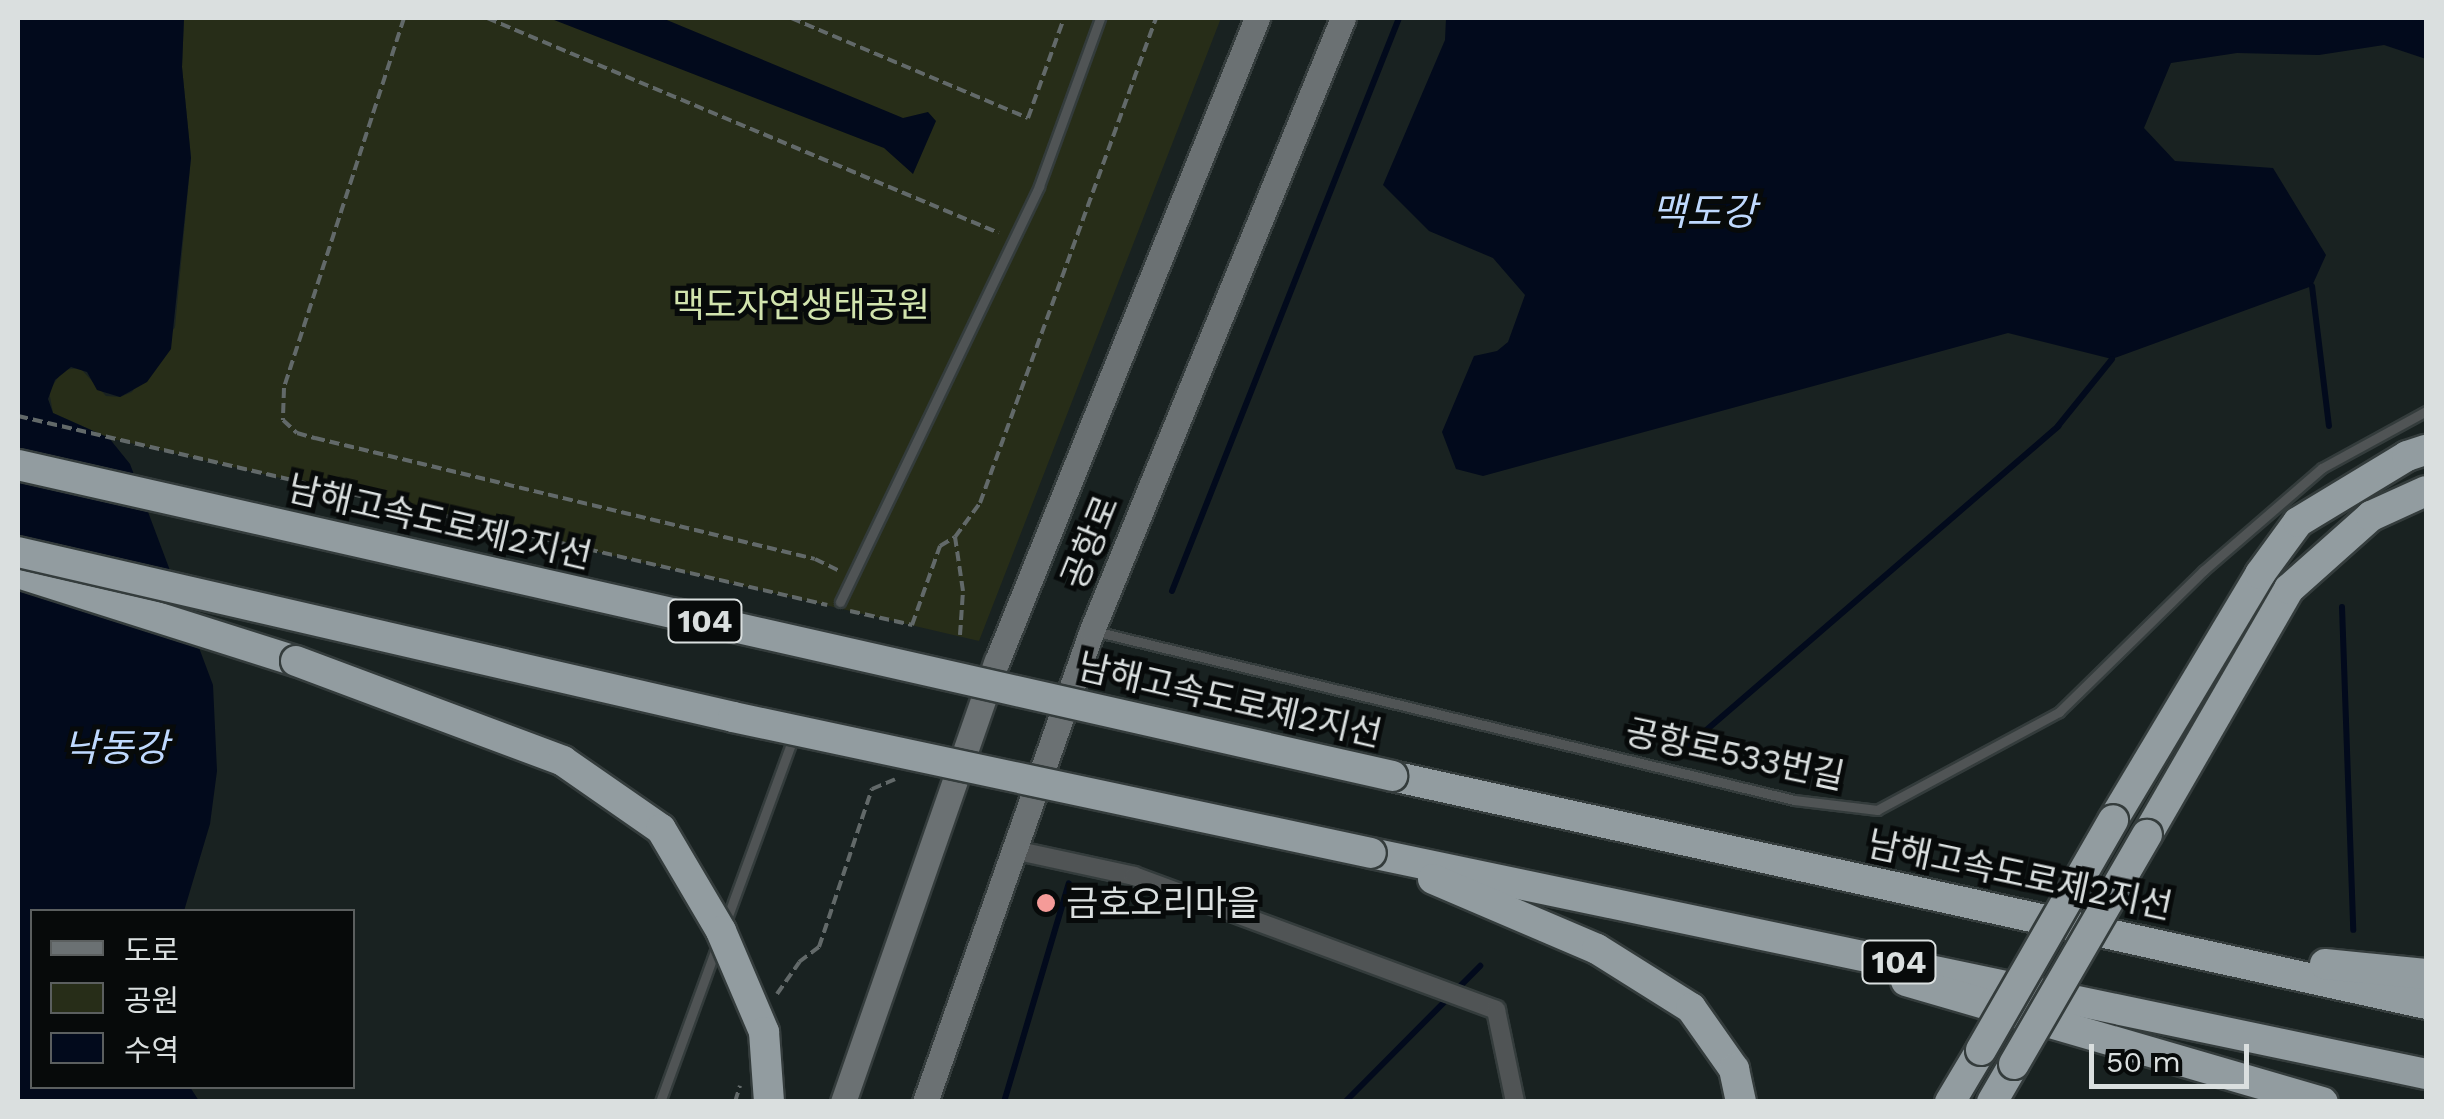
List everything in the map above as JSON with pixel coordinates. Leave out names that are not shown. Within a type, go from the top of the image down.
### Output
[{"type":"highway","points":[[1950,1102],[2260,574],[2298,522],[2408,456],[2426,450]]},
{"type":"highway","name":"남해고속도로제2지선","points":[[18,465],[1392,776],[2426,1004]]},
{"type":"highway","points":[[1992,1102],[2288,589],[2371,516],[2426,491]]},
{"type":"highway","name":"104","points":[[18,552],[732,717],[2426,1074]]},
{"type":"highway","points":[[18,573],[296,661],[563,761],[661,829],[721,931],[764,1032],[769,1102]]},
{"type":"highway","points":[[1371,853],[1597,949],[1691,1008],[1734,1068],[1741,1102]]},
{"type":"highway","points":[[1726,926],[2088,1037],[2323,1102]]},
{"type":"highway","points":[[2198,952],[2426,974]]},
{"type":"main road","name":"공항로","points":[[843,1102],[997,661],[1257,18]]},
{"type":"main road","name":"공항로","points":[[926,1102],[1092,630],[1344,18]]},
{"type":"street","points":[[1014,850],[1134,876],[1496,1010],[1515,1102]]},
{"type":"lane","points":[[840,602],[849,575],[1039,186],[1100,18]]},
{"type":"lane","name":"공항로533번길","points":[[1092,630],[1794,800],[1877,810],[2059,712],[2204,571],[2322,468],[2426,411]]},
{"type":"lane","points":[[660,1102],[792,738]]},
{"type":"path","points":[[404,18],[284,388],[284,420],[297,433],[815,559],[849,575]]},
{"type":"path","points":[[487,18],[1013,238]]},
{"type":"path","points":[[791,18],[1028,118],[1064,18]]},
{"type":"path","points":[[960,634],[963,591],[956,537],[980,503],[1156,18]]},
{"type":"path","points":[[18,416],[737,584]]},
{"type":"path","points":[[776,996],[799,962],[820,946],[872,789],[899,778]]},
{"type":"path","points":[[735,1102],[741,1084]]},
{"type":"green space","name":"맥도자연생태공원","points":[[184,18],[1221,18],[979,641],[109,438],[53,413],[49,391],[63,370],[80,368],[106,396],[120,397],[132,392],[175,327],[191,158],[182,67]]},
{"type":"water","name":"낙동강","points":[[18,18],[184,18],[182,67],[191,158],[171,349],[147,382],[120,397],[97,390],[87,372],[71,367],[55,380],[48,399],[53,413],[109,438],[130,464],[213,685],[217,771],[210,824],[185,909],[30,909],[30,1089],[191,1089],[199,1101],[18,1101]]},
{"type":"water","points":[[549,18],[662,18],[903,118],[928,112],[936,121],[913,174],[884,148]]},
{"type":"water","name":"맥도강","points":[[1446,18],[2426,18],[2426,59],[2384,45],[2319,55],[2237,53],[2171,63],[2144,128],[2175,161],[2273,168],[2326,255],[2312,286],[2112,359],[2008,333],[1483,476],[1456,469],[1442,432],[1474,356],[1497,351],[1508,342],[1525,295],[1493,258],[1429,231],[1383,185],[1445,40]]},
{"type":"waterway","points":[[1172,591],[1399,18]]},
{"type":"waterway","points":[[2312,286],[2329,426]]},
{"type":"waterway","points":[[1689,745],[2058,426],[2112,359]]},
{"type":"waterway","points":[[2342,607],[2353,930]]},
{"type":"waterway","points":[[1004,1102],[1069,883]]},
{"type":"waterway","points":[[1345,1102],[1480,966]]},
{"type":"place","name":"금호오리마을","points":[[1046,903]]}]
